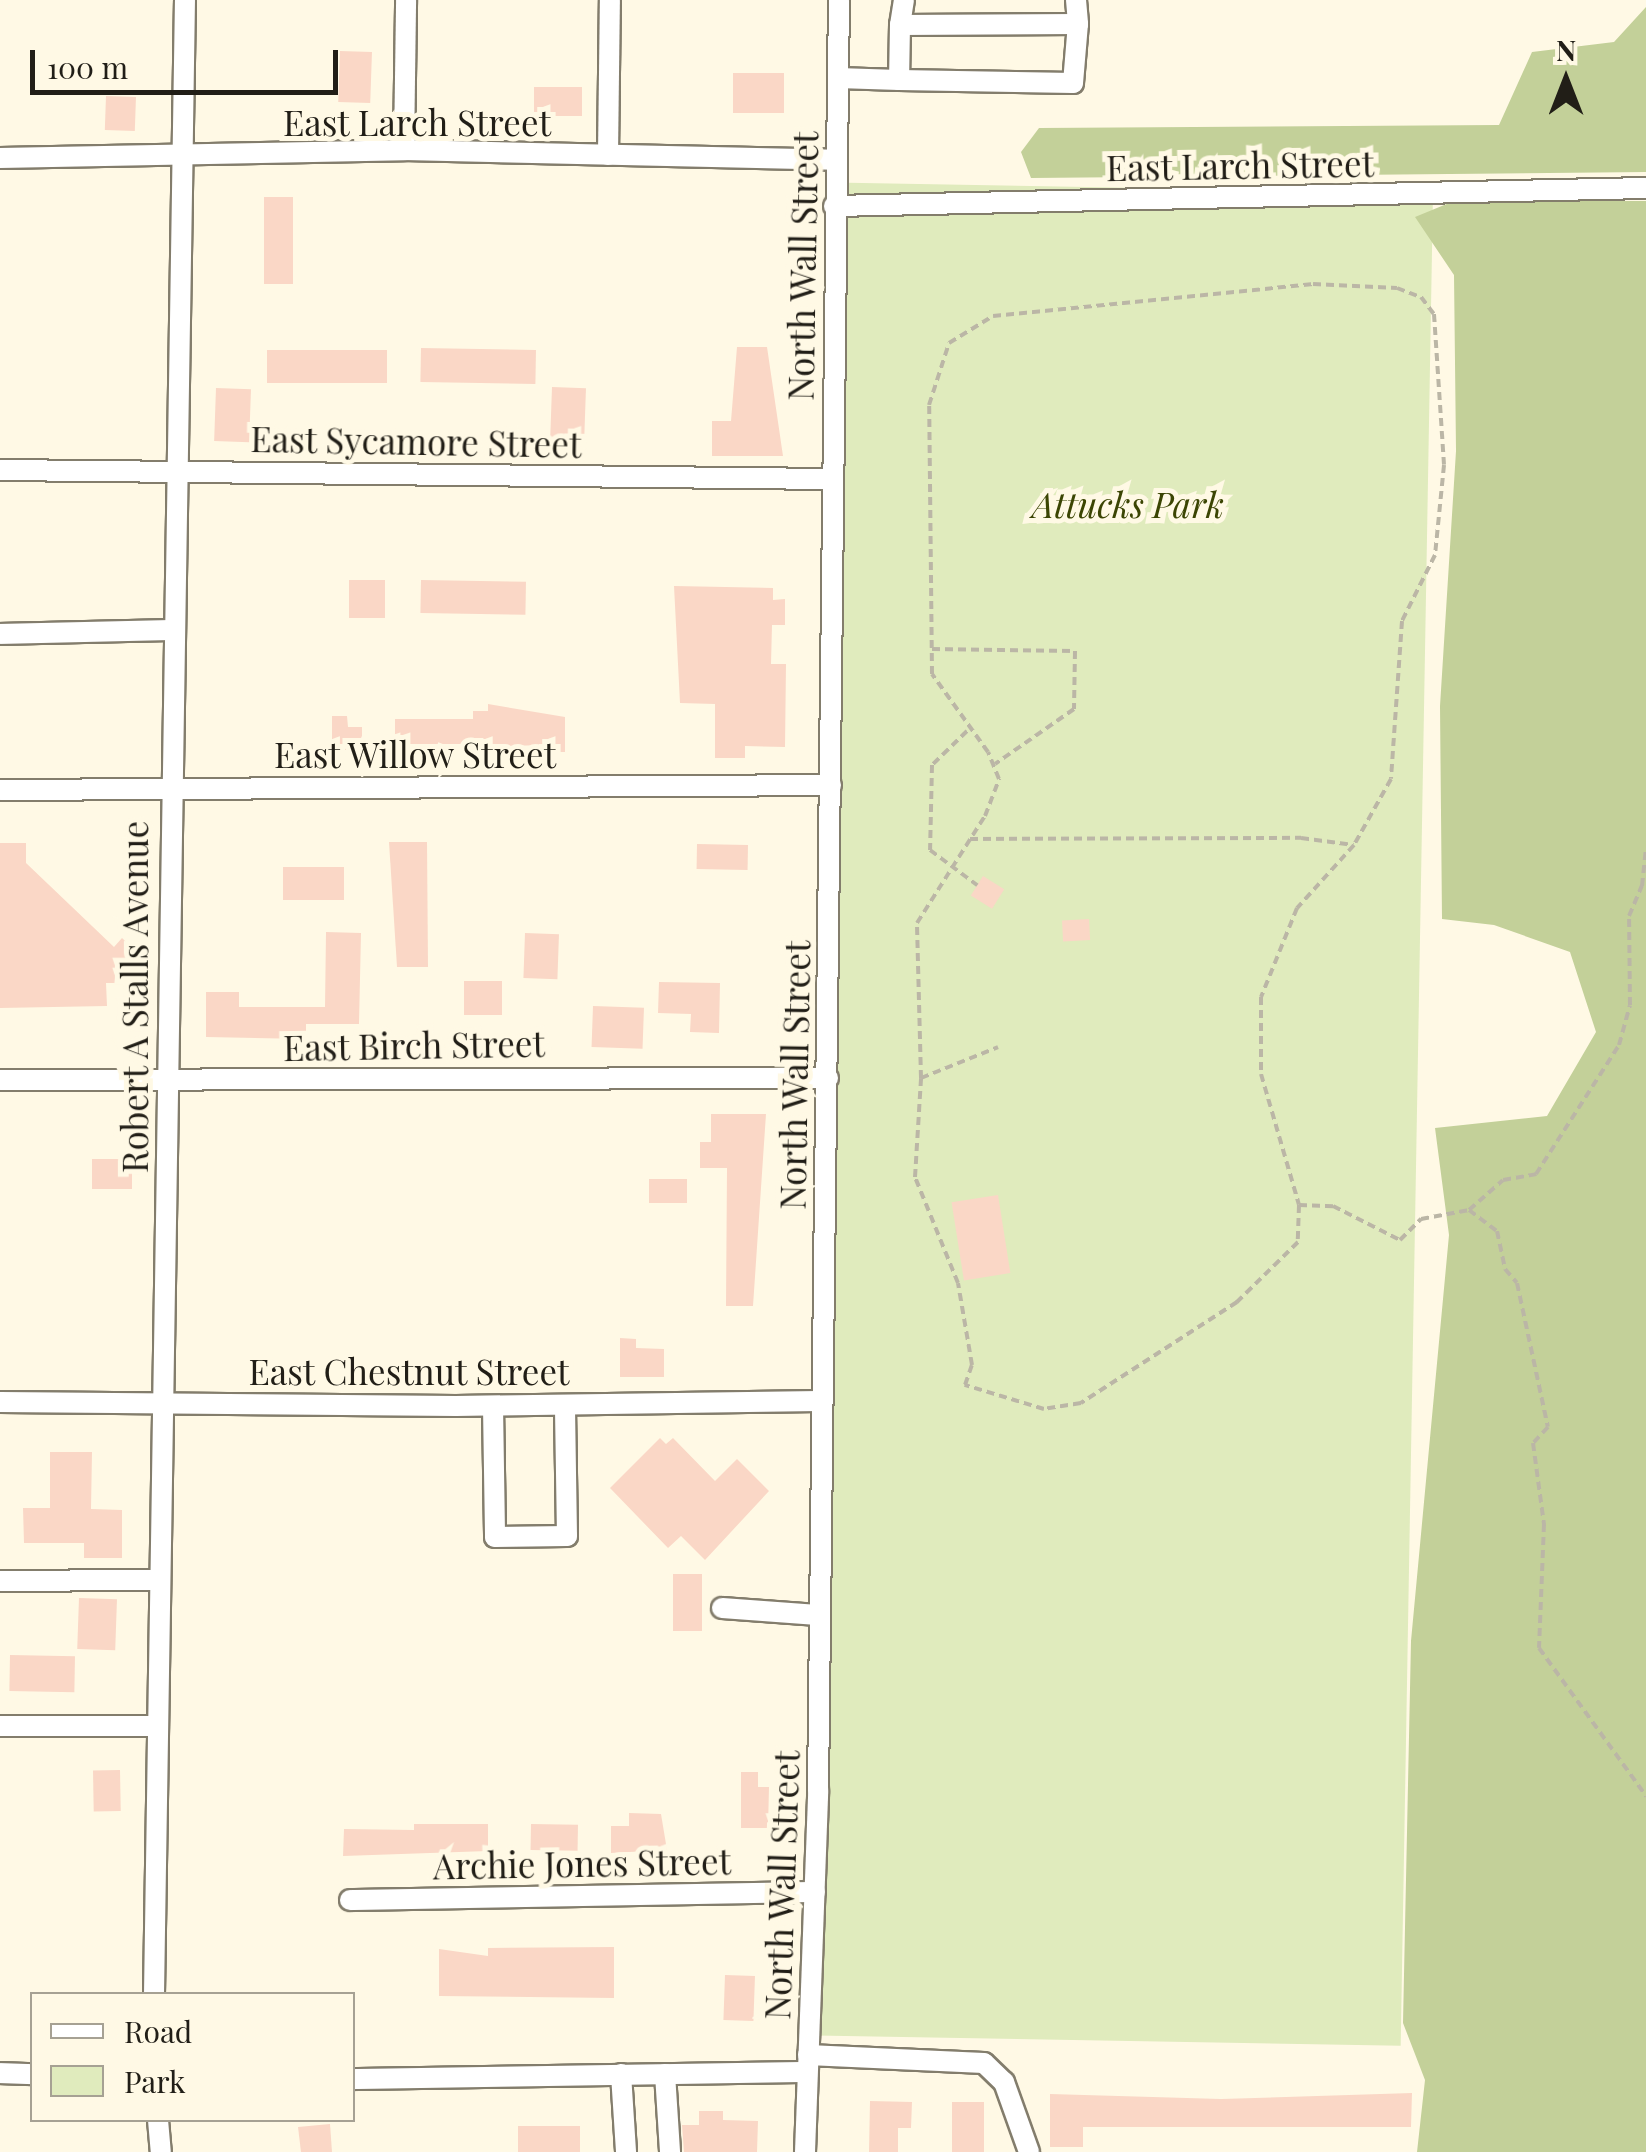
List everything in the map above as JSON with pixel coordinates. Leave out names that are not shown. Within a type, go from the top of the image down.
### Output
[{"type":"street","name":"Robert A Stalls Avenue","points":[[154,1992],[168,788],[185,0]]},
{"type":"street","points":[[404,150],[406,0]]},
{"type":"street","points":[[608,155],[610,0]]},
{"type":"street","name":"North Wall Street","points":[[805,2152],[815,1892],[819,1401],[828,1078],[831,479],[839,0]]},
{"type":"street","points":[[899,80],[904,0]]},
{"type":"street","points":[[838,78],[1073,82],[1076,0]]},
{"type":"street","points":[[900,25],[1078,24]]},
{"type":"street","name":"East Larch Street","points":[[0,158],[184,158],[404,150],[835,160]]},
{"type":"street","name":"East Larch Street","points":[[834,206],[1646,188]]},
{"type":"street","name":"East Sycamore Street","points":[[0,470],[831,479]]},
{"type":"street","points":[[0,634],[172,630]]},
{"type":"street","name":"East Willow Street","points":[[0,790],[831,785]]},
{"type":"street","name":"East Birch Street","points":[[0,1080],[828,1078]]},
{"type":"street","name":"East Chestnut Street","points":[[0,1402],[493,1406],[819,1401]]},
{"type":"street","points":[[493,1406],[495,1537],[568,1536],[565,1405]]},
{"type":"street","points":[[0,1580],[158,1580]]},
{"type":"street","points":[[722,1608],[818,1615]]},
{"type":"street","points":[[0,1726],[155,1726]]},
{"type":"street","name":"Archie Jones Street","points":[[350,1900],[815,1892]]},
{"type":"street","points":[[355,2079],[665,2074],[808,2063],[971,2060],[1004,2082],[1029,2152]]},
{"type":"street","points":[[0,2073],[30,2074]]},
{"type":"street","points":[[621,2074],[626,2152]]},
{"type":"street","points":[[665,2074],[670,2152]]},
{"type":"street","points":[[158,2122],[161,2152]]},
{"type":"path","points":[[1313,284],[1379,285],[1421,297],[1434,314],[1444,394],[1442,526],[1429,570],[1402,621],[1391,780],[1354,845],[1297,908],[1261,997],[1261,1074],[1299,1205],[1298,1242],[1236,1302],[1080,1403],[1044,1410],[965,1385],[972,1366],[958,1284],[914,1177],[921,1078],[918,923],[997,793],[995,764],[932,674],[932,649],[929,405],[949,343],[993,316],[1313,284]]},
{"type":"path","points":[[932,649],[1075,651],[1074,710],[995,764]]},
{"type":"path","points":[[969,730],[936,757],[930,776],[930,850],[948,869],[978,885]]},
{"type":"path","points":[[970,838],[1301,838],[1354,845]]},
{"type":"path","points":[[1299,1205],[1334,1206],[1400,1240],[1436,1214],[1469,1210],[1503,1180],[1536,1174],[1619,1045],[1630,1005],[1629,916],[1642,886],[1646,848]]},
{"type":"path","points":[[921,1078],[998,1047]]},
{"type":"path","points":[[1469,1210],[1497,1231],[1505,1269],[1517,1284],[1548,1426],[1533,1443],[1544,1524],[1539,1648],[1646,1796]]},
{"type":"green space","points":[[1646,7],[1646,172],[1031,178],[1021,152],[1039,128],[1499,125],[1532,52],[1614,42]]},
{"type":"green space","name":"Attucks Park","points":[[834,183],[1433,193],[1401,2046],[802,2035]]},
{"type":"green space","points":[[1454,201],[1646,201],[1646,2152],[1417,2152],[1425,2080],[1403,2023],[1411,1641],[1449,1235],[1435,1128],[1547,1116],[1596,1032],[1570,952],[1494,925],[1442,919],[1440,706],[1456,451],[1454,275],[1415,217]]},
{"type":"building","points":[[340,51],[372,52],[370,103],[338,102]]},
{"type":"building","points":[[733,73],[784,73],[784,113],[733,113]]},
{"type":"building","points":[[534,87],[582,87],[582,116],[534,116]]},
{"type":"building","points":[[106,96],[136,97],[135,131],[105,130]]},
{"type":"building","points":[[264,197],[293,197],[293,284],[264,284]]},
{"type":"building","points":[[737,347],[767,347],[783,456],[712,456],[712,421],[731,421]]},
{"type":"building","points":[[421,348],[536,350],[535,384],[420,382]]},
{"type":"building","points":[[267,350],[387,350],[387,383],[267,383]]},
{"type":"building","points":[[552,387],[586,388],[584,441],[550,440]]},
{"type":"building","points":[[216,388],[251,389],[249,442],[214,441]]},
{"type":"building","points":[[349,580],[385,580],[385,618],[349,618]]},
{"type":"building","points":[[421,580],[526,582],[525,615],[420,613]]},
{"type":"building","points":[[674,586],[773,588],[773,600],[785,599],[785,625],[772,625],[771,664],[786,664],[785,747],[745,746],[745,758],[715,758],[715,704],[680,703]]},
{"type":"building","points":[[488,704],[565,717],[565,752],[545,752],[545,745],[506,746],[506,754],[473,753],[473,744],[395,744],[395,719],[473,719],[473,711],[488,711]]},
{"type":"building","points":[[332,716],[347,716],[348,727],[362,727],[362,750],[332,750]]},
{"type":"building","points":[[389,842],[427,842],[428,967],[397,967]]},
{"type":"building","points":[[0,843],[26,843],[26,863],[114,947],[122,938],[138,953],[139,983],[106,983],[107,1006],[0,1008]]},
{"type":"building","points":[[697,844],[748,845],[748,870],[697,869]]},
{"type":"building","points":[[283,867],[344,867],[344,900],[283,900]]},
{"type":"building","points":[[983,876],[1004,889],[992,909],[971,896]]},
{"type":"building","points":[[1089,919],[1090,940],[1063,941],[1062,920]]},
{"type":"building","points":[[326,932],[361,933],[359,1024],[306,1024],[306,1039],[206,1037],[206,992],[239,992],[239,1007],[325,1007]]},
{"type":"building","points":[[525,933],[559,934],[557,979],[523,978]]},
{"type":"building","points":[[464,981],[502,981],[502,1015],[464,1015]]},
{"type":"building","points":[[659,982],[720,983],[719,1033],[690,1032],[691,1014],[658,1013]]},
{"type":"building","points":[[593,1006],[644,1008],[643,1049],[592,1047]]},
{"type":"building","points":[[711,1114],[766,1114],[753,1306],[726,1306],[727,1168],[700,1168],[700,1142],[711,1142]]},
{"type":"building","points":[[92,1159],[132,1159],[132,1189],[92,1189]]},
{"type":"building","points":[[649,1179],[687,1179],[687,1203],[649,1203]]},
{"type":"building","points":[[998,1195],[1010,1273],[964,1280],[952,1202]]},
{"type":"building","points":[[620,1338],[636,1339],[636,1348],[664,1349],[664,1377],[620,1377]]},
{"type":"building","points":[[660,1438],[666,1444],[673,1438],[715,1481],[737,1459],[769,1491],[705,1560],[681,1536],[668,1548],[610,1488]]},
{"type":"building","points":[[50,1452],[92,1452],[91,1509],[122,1510],[122,1558],[84,1558],[84,1543],[24,1543],[23,1508],[50,1508]]},
{"type":"building","points":[[673,1574],[702,1574],[702,1631],[673,1631]]},
{"type":"building","points":[[79,1598],[117,1599],[115,1650],[77,1649]]},
{"type":"building","points":[[10,1655],[75,1656],[74,1692],[9,1691]]},
{"type":"building","points":[[93,1770],[120,1770],[121,1811],[94,1811]]},
{"type":"building","points":[[741,1772],[758,1772],[758,1787],[769,1787],[768,1828],[741,1828]]},
{"type":"building","points":[[629,1813],[661,1814],[667,1850],[611,1853],[611,1826],[629,1826]]},
{"type":"building","points":[[414,1824],[488,1824],[488,1851],[343,1856],[344,1829],[414,1830]]},
{"type":"building","points":[[531,1824],[578,1825],[578,1851],[531,1850]]},
{"type":"building","points":[[614,1947],[614,1998],[439,1996],[439,1949],[488,1956],[488,1948]]},
{"type":"building","points":[[725,1975],[755,1976],[753,2021],[723,2020]]},
{"type":"building","points":[[1412,2093],[1411,2127],[1083,2127],[1083,2147],[1050,2147],[1050,2094],[1221,2099]]},
{"type":"building","points":[[870,2101],[912,2102],[911,2128],[898,2128],[898,2152],[869,2152]]},
{"type":"building","points":[[952,2102],[984,2102],[984,2152],[952,2152]]},
{"type":"building","points":[[699,2111],[723,2111],[723,2120],[758,2121],[757,2152],[684,2152],[682,2125],[699,2125]]},
{"type":"building","points":[[330,2124],[332,2152],[301,2152],[298,2127]]},
{"type":"building","points":[[518,2126],[580,2126],[580,2152],[518,2152]]}]
